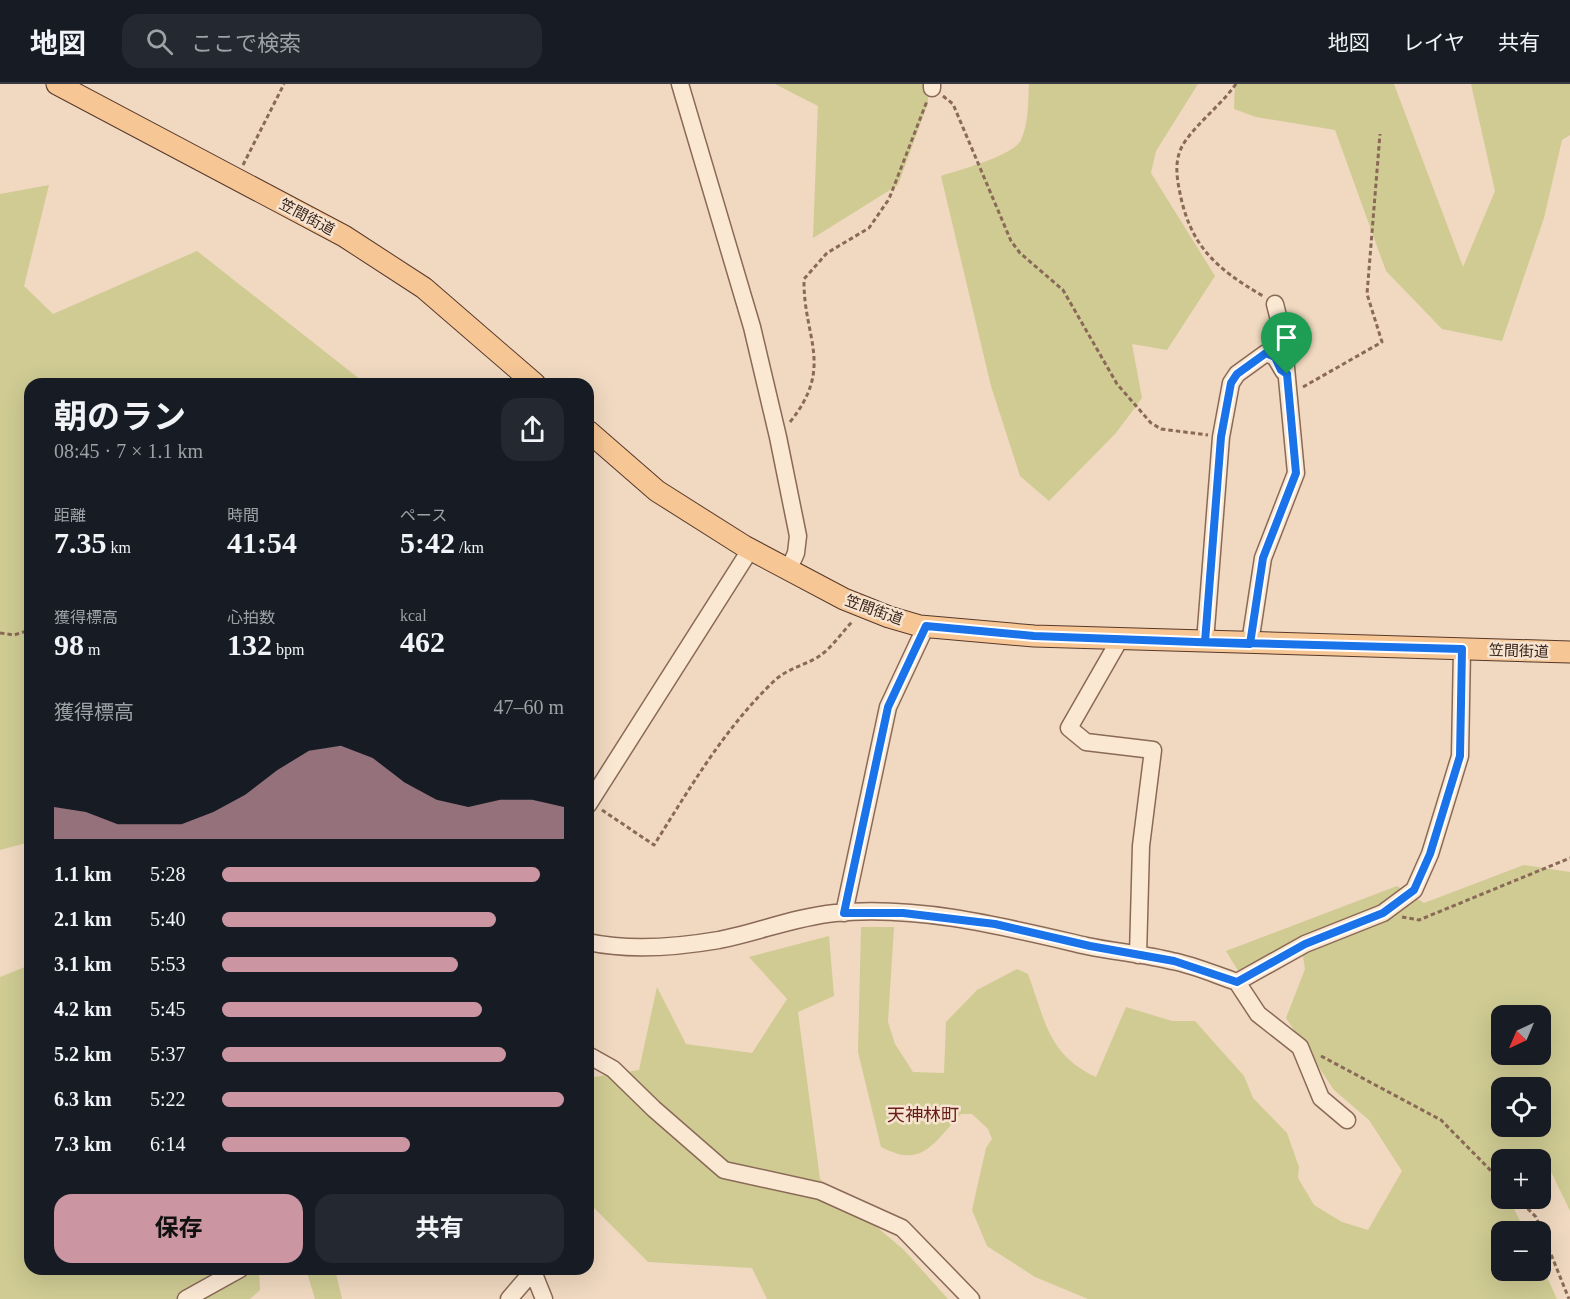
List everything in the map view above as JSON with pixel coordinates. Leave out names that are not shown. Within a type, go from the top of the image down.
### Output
[{"type":"main road","name":"笠間街道","points":[[57,84],[344,236],[386,262],[424,288],[528,378]]},
{"type":"main road","name":"笠間街道","points":[[594,436],[657,491],[750,550],[865,609],[926,626],[1034,636],[1570,652]]},
{"type":"street","points":[[680,84],[752,327],[778,437],[798,536],[796,553],[788,571]]},
{"type":"street","points":[[1250,644],[1263,558],[1296,473],[1283,336],[1275,303]]},
{"type":"street","points":[[1205,642],[1221,437],[1231,383],[1237,374],[1266,353],[1275,357],[1281,370],[1287,374]]},
{"type":"street","points":[[594,795],[750,550]]},
{"type":"street","points":[[844,913],[888,707],[926,626]]},
{"type":"street","points":[[1120,639],[1069,728],[1086,742],[1153,750],[1141,846],[1138,955]]},
{"type":"street","points":[[1237,982],[1305,944],[1383,913],[1414,890],[1430,854],[1460,756],[1462,649]]},
{"type":"street","points":[[594,943],[673,946],[721,939],[788,920],[844,913],[903,913],[995,924],[1174,961],[1237,982],[1258,1014],[1300,1047],[1321,1098],[1347,1120]]},
{"type":"street","points":[[594,1058],[613,1069],[654,1109],[724,1170],[820,1191],[902,1228],[971,1299]]},
{"type":"street","points":[[186,1299],[229,1275]]},
{"type":"street","points":[[509,1299],[529,1275]]},
{"type":"street","points":[[535,1275],[544,1299]]},
{"type":"path","points":[[236,179],[284,84]]},
{"type":"path","points":[[1236,84],[1183,144],[1176,169],[1186,221],[1211,259],[1237,281],[1275,303]]},
{"type":"path","points":[[778,437],[798,412],[816,369],[815,344],[803,302],[804,279],[827,253],[869,228],[889,199],[932,86],[953,104],[1011,241],[1020,253],[1063,290],[1117,384],[1151,423],[1161,429],[1221,437]]},
{"type":"path","points":[[1289,395],[1382,342],[1367,294],[1380,134]]},
{"type":"path","points":[[594,806],[654,845],[717,745],[740,718],[775,680],[797,666],[818,657],[865,609]]},
{"type":"path","points":[[0,633],[14,635],[24,632]]},
{"type":"path","points":[[1383,913],[1419,920],[1570,858]]},
{"type":"path","points":[[1300,1047],[1330,1060],[1441,1120],[1491,1171]]},
{"type":"path","points":[[1528,1209],[1536,1217],[1569,1299]]},
{"type":"shaded area","points":[[775,84],[928,84],[928,103],[898,185],[813,238],[818,106]]},
{"type":"shaded area","points":[[1029,84],[1198,84],[1156,151],[1151,173],[1215,276],[1167,350],[1132,344],[1142,398],[1116,433],[1049,501],[1020,476],[991,386],[941,176],[985,162],[1016,146],[1021,140],[1028,112]]},
{"type":"shaded area","points":[[1235,84],[1394,84],[1463,267],[1495,191],[1471,84],[1570,84],[1570,135],[1562,140],[1544,218],[1502,341],[1442,329],[1386,271],[1335,130],[1256,117],[1234,109]]},
{"type":"shaded area","points":[[49,185],[24,286],[53,314],[197,251],[358,378],[24,378],[24,844],[0,850],[0,194]]},
{"type":"shaded area","points":[[1524,865],[1570,872],[1570,1211],[1551,1172],[1551,1149],[1491,1149],[1491,1209],[1514,1209],[1520,1221],[1491,1221],[1491,1281],[1549,1281],[1557,1299],[1088,1299],[1035,1277],[987,1246],[972,1210],[986,1148],[992,1139],[988,1129],[972,1114],[961,1114],[934,1143],[917,1154],[895,1153],[881,1147],[858,1052],[861,927],[894,927],[888,1022],[895,1044],[913,1072],[944,1073],[946,1022],[977,990],[1017,969],[1028,974],[1044,1021],[1058,1047],[1080,1068],[1096,1077],[1126,1007],[1172,1021],[1195,1021],[1244,1076],[1253,1098],[1287,1133],[1299,1167],[1298,1178],[1314,1205],[1342,1222],[1368,1230],[1402,1171],[1369,1120],[1334,1090],[1286,1018],[1305,969],[1303,956],[1240,974],[1226,951],[1397,886],[1424,903]]},
{"type":"shaded area","points":[[829,936],[834,996],[798,1012],[820,1179],[904,1250],[948,1299],[767,1299],[752,1268],[648,1262],[594,1208],[594,1077],[639,1070],[657,987],[686,1044],[752,1053],[787,999],[749,957]]},
{"type":"shaded area","points":[[24,967],[24,1275],[259,1275],[260,1290],[250,1299],[0,1299],[0,977]]},
{"type":"shaded area","points":[[308,1275],[336,1275],[342,1299],[315,1299]]},
{"type":"district","name":"天神林町","points":[[923,1115]]},
{"type":"route","points":[[1287,374],[1281,370],[1275,357],[1266,353],[1237,374],[1231,383],[1221,437],[1205,642],[1250,644],[1462,649],[1460,756],[1430,854],[1414,890],[1383,913],[1305,944],[1237,982],[1174,961],[1090,946],[995,924],[903,913],[844,913],[888,707],[926,626],[1034,636],[1250,644],[1263,558],[1296,473],[1287,374]]}]
